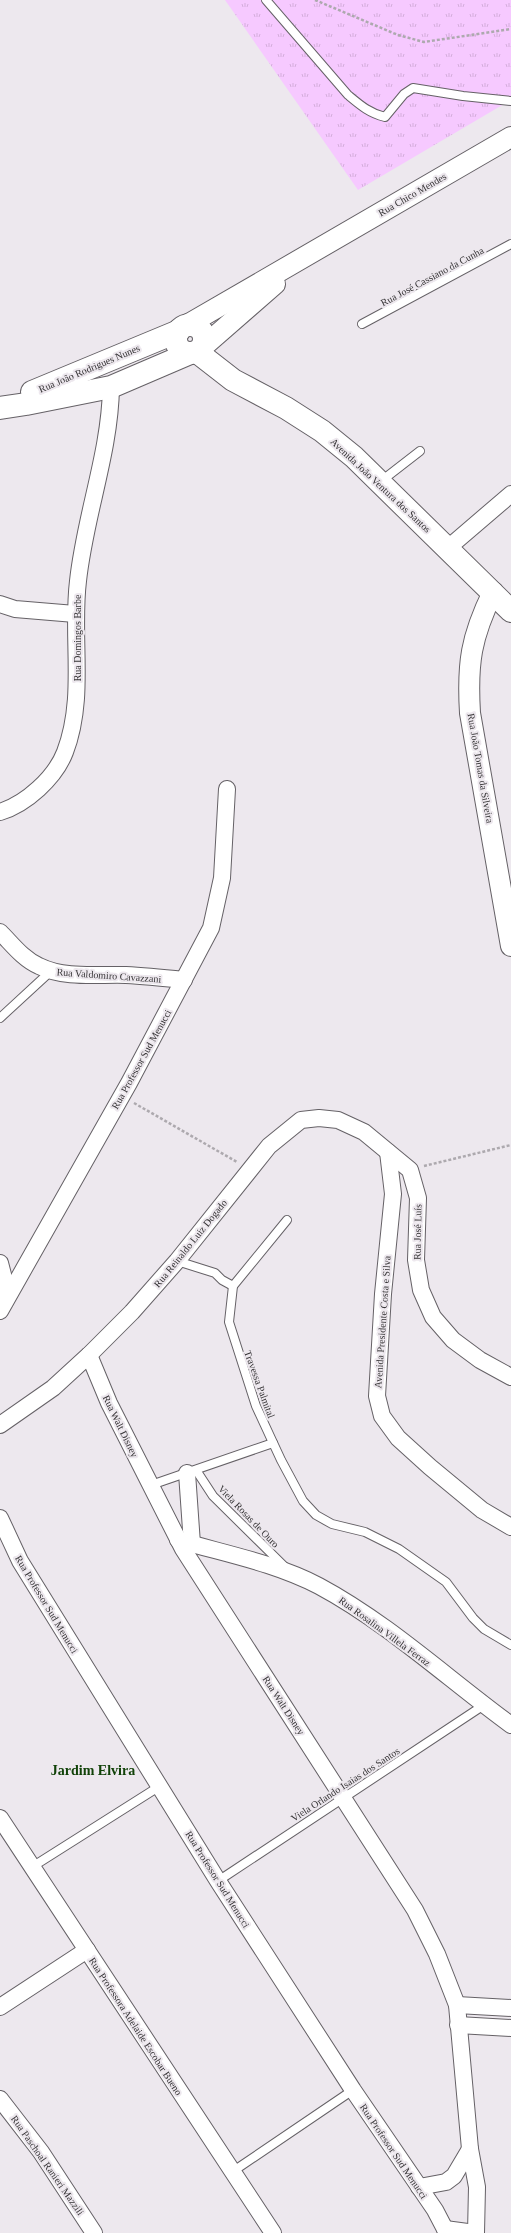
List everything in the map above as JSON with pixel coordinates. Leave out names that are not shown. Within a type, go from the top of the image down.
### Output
[{"type":"main road","name":"Avenida João Ventura dos Santos","points":[[183,328],[176,340],[179,349],[196,350],[233,380],[286,408],[322,431],[380,482],[511,611]]},
{"type":"main road","name":"Rua João Rodrigues Nunes","points":[[0,407],[183,328]]},
{"type":"main road","name":"Rua João Rodrigues Nunes","points":[[0,407],[26,404],[111,387],[196,350]]},
{"type":"street","name":"Rua Chico Mendes","points":[[183,328],[511,137]]},
{"type":"street","name":"Rua Chico Mendes","points":[[196,350],[313,251]]},
{"type":"street","name":"Rua Domingos Barbe","points":[[0,812],[35,792],[51,777],[64,754],[76,708],[75,614],[82,552],[106,440],[111,387]]},
{"type":"street","points":[[448,548],[511,494]]},
{"type":"street","name":"Rua João Tomas da Silveira","points":[[493,592],[481,616],[472,646],[468,675],[470,713],[511,946]]},
{"type":"street","points":[[0,604],[15,609],[75,614]]},
{"type":"street","name":"Rua Professor Sud Menucci","points":[[0,1311],[8,1294],[122,1096],[211,928],[222,878],[227,789]]},
{"type":"street","name":"Rua Valdomiro Cavazzani","points":[[0,932],[21,954],[38,966],[50,971],[70,974],[126,975],[184,980]]},
{"type":"street","name":"Rua Reinaldo Luiz Dogado","points":[[0,1425],[53,1388],[89,1355],[177,1261],[269,1146],[301,1120],[319,1118],[338,1120],[364,1132],[388,1152]]},
{"type":"street","points":[[388,1152],[410,1170]]},
{"type":"street","name":"Avenida Presidente Costa e Silva","points":[[388,1152],[393,1194],[383,1294],[377,1389],[382,1416],[398,1438],[430,1467],[482,1510],[511,1527]]},
{"type":"street","name":"Rua José Luís","points":[[410,1170],[418,1198],[416,1260],[421,1290],[433,1317],[453,1340],[480,1360],[511,1377]]},
{"type":"street","points":[[0,1263],[8,1294]]},
{"type":"street","name":"Rua Walt Disney","points":[[89,1355],[109,1403],[151,1486],[415,1910],[437,1954],[457,2005],[470,2149],[477,2187],[475,2233]]},
{"type":"street","points":[[185,1542],[191,1472]]},
{"type":"street","name":"Rua Professor Sud Menucci","points":[[0,1518],[20,1561],[218,1880],[353,2090],[435,2210],[446,2231]]},
{"type":"street","name":"Rua Rosalina Villela Ferraz","points":[[185,1542],[262,1562],[292,1574],[350,1604],[511,1725]]},
{"type":"street","name":"Rua Professora Adelaide Escobar Bueno","points":[[0,1818],[273,2233]]},
{"type":"street","points":[[0,2007],[87,1950]]},
{"type":"street","points":[[457,2005],[511,2008]]},
{"type":"street","points":[[458,2025],[511,2028]]},
{"type":"street","name":"Rua Paschoal Ranieri Mazzili","points":[[0,2099],[41,2152],[94,2233]]},
{"type":"street","points":[[418,2187],[446,2182],[454,2176],[470,2149]]},
{"type":"street","points":[[446,2231],[475,2233]]},
{"type":"lane","points":[[266,0],[348,95],[361,106],[374,114],[385,117],[404,94],[413,88],[463,96],[511,101]]},
{"type":"lane","name":"Rua José Cassiano da Cunha","points":[[362,324],[511,244]]},
{"type":"lane","points":[[380,482],[420,451]]},
{"type":"lane","points":[[0,1018],[50,971]]},
{"type":"lane","points":[[177,1261],[215,1273],[222,1280],[233,1286],[287,1220]]},
{"type":"lane","name":"Travessa Palmital","points":[[233,1286],[229,1322],[256,1406],[303,1501],[316,1515],[332,1524],[365,1532],[399,1549],[446,1582],[473,1618],[484,1629],[511,1645]]},
{"type":"lane","points":[[151,1486],[274,1443]]},
{"type":"lane","name":"Viela Rosas de Ouro","points":[[191,1472],[213,1496],[292,1574]]},
{"type":"lane","name":"Viela Orlando Isaias dos Santos","points":[[218,1880],[343,1796],[484,1705]]},
{"type":"lane","points":[[32,1867],[160,1786]]},
{"type":"lane","points":[[232,2172],[353,2090]]},
{"type":"path","points":[[315,0],[398,35],[424,42],[511,29]]},
{"type":"path","points":[[122,1096],[250,1169]]},
{"type":"path","points":[[410,1170],[511,1145]]},
{"type":"green space","points":[[225,0],[511,0],[511,100],[358,190]]},
{"type":"district","name":"Jardim Elvira","points":[[93,1770]]}]
